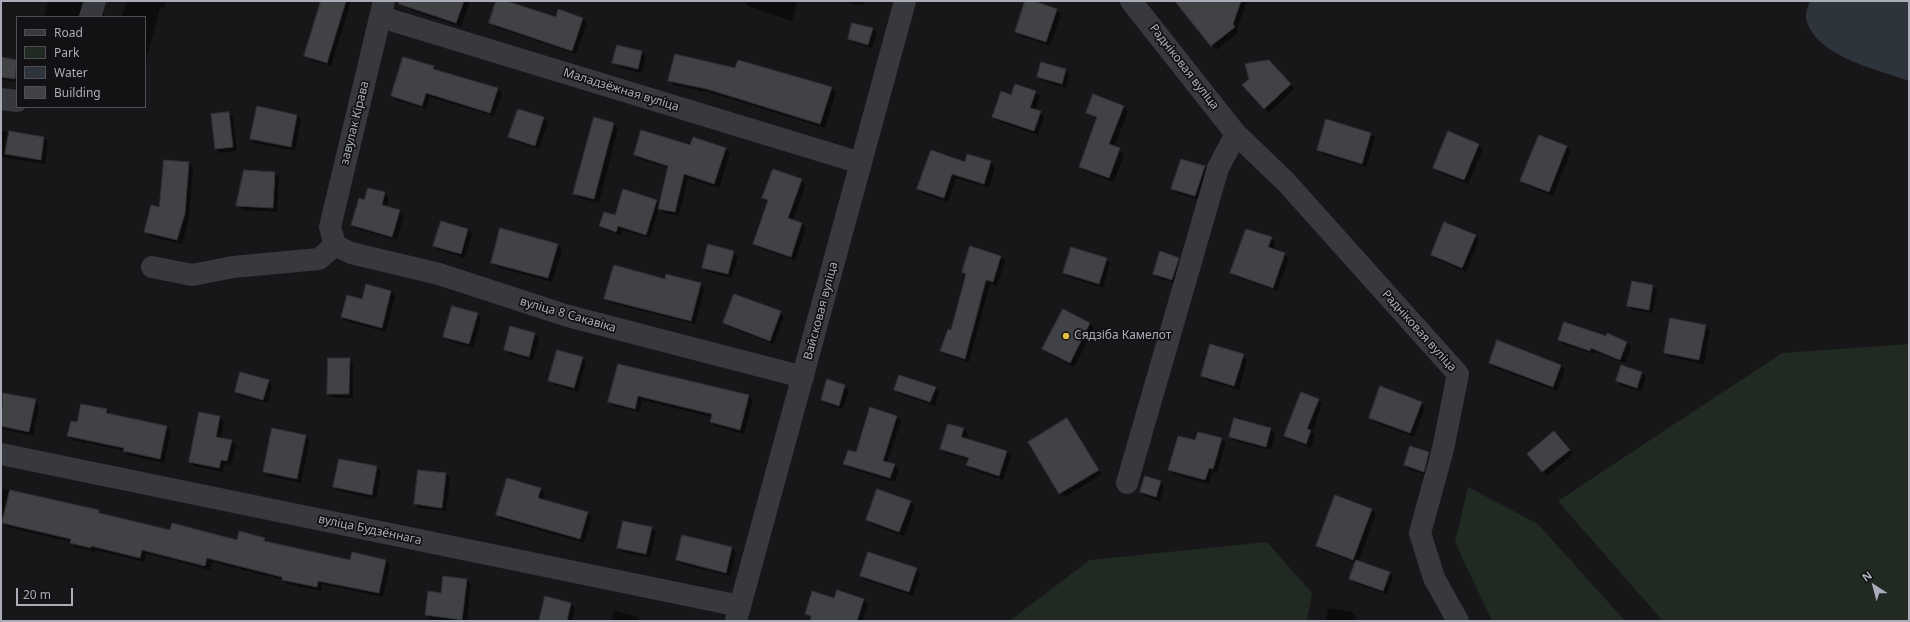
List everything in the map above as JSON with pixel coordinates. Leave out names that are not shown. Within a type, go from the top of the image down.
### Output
[{"type":"street","points":[[90,16],[95,1]]},
{"type":"street","name":"Вайсковая вуліца","points":[[738,614],[804,377],[905,1]]},
{"type":"street","name":"Радніковая вуліца","points":[[1131,1],[1236,134],[1286,182],[1458,374],[1443,449],[1420,533],[1434,578],[1458,621]]},
{"type":"street","name":"Маладзёжная вуліца","points":[[382,9],[861,163]]},
{"type":"street","name":"завулак Кірава","points":[[335,245],[330,227],[382,9]]},
{"type":"street","points":[[1,99],[16,101]]},
{"type":"street","points":[[1128,483],[1218,168],[1236,134]]},
{"type":"street","points":[[152,267],[192,275],[234,267],[319,259],[335,245]]},
{"type":"street","name":"вуліца 8 Сакавіка","points":[[335,245],[351,253],[439,274],[568,316],[804,377]]},
{"type":"street","name":"вуліца Будзённага","points":[[1,454],[738,614]]},
{"type":"green space","points":[[1909,344],[1909,621],[1663,621],[1558,501],[1782,353]]},
{"type":"green space","points":[[1468,487],[1538,524],[1625,621],[1492,621],[1455,542]]},
{"type":"green space","points":[[1267,542],[1312,593],[1307,621],[1009,621],[1090,560]]},
{"type":"water","points":[[1810,1],[1909,1],[1909,81],[1849,60],[1822,43],[1812,32],[1806,19],[1806,12]]},
{"type":"building","points":[[321,1],[346,1],[327,63],[304,56]]},
{"type":"building","points":[[399,1],[464,1],[456,23],[399,4]]},
{"type":"building","points":[[496,1],[506,1],[556,17],[558,9],[583,18],[572,51],[489,23]]},
{"type":"building","points":[[1025,1],[1034,1],[1057,9],[1046,42],[1015,32]]},
{"type":"building","points":[[1175,1],[1241,1],[1233,24],[1235,27],[1211,46]]},
{"type":"building","points":[[852,23],[873,28],[868,45],[848,39]]},
{"type":"building","points":[[617,45],[642,51],[638,69],[612,63]]},
{"type":"building","points":[[675,54],[735,68],[738,60],[832,87],[820,124],[707,89],[668,81]]},
{"type":"building","points":[[1,57],[16,60],[15,79],[1,77]]},
{"type":"building","points":[[403,57],[434,66],[433,69],[498,88],[490,113],[426,93],[422,106],[391,96]]},
{"type":"building","points":[[1269,60],[1291,84],[1264,109],[1242,85],[1249,79],[1245,64]]},
{"type":"building","points":[[1041,62],[1066,69],[1062,84],[1037,77]]},
{"type":"building","points":[[1015,84],[1036,91],[1030,108],[1041,111],[1034,131],[992,117],[1001,91],[1011,95]]},
{"type":"building","points":[[1093,94],[1124,106],[1109,144],[1120,148],[1109,178],[1079,167],[1097,117],[1086,113]]},
{"type":"building","points":[[257,106],[297,115],[291,147],[250,139]]},
{"type":"building","points":[[518,109],[544,117],[535,146],[508,137]]},
{"type":"building","points":[[229,112],[233,147],[215,149],[211,114]]},
{"type":"building","points":[[594,117],[614,123],[594,199],[573,194]]},
{"type":"building","points":[[1326,119],[1371,133],[1362,164],[1317,150]]},
{"type":"building","points":[[641,130],[690,145],[693,137],[726,148],[714,184],[684,174],[675,212],[658,209],[668,166],[634,155]]},
{"type":"building","points":[[9,131],[44,137],[41,160],[5,154]]},
{"type":"building","points":[[1448,131],[1479,144],[1464,180],[1433,168]]},
{"type":"building","points":[[1539,135],[1567,146],[1549,192],[1520,181]]},
{"type":"building","points":[[931,150],[965,162],[967,154],[991,161],[984,184],[952,174],[944,198],[917,189]]},
{"type":"building","points":[[1181,159],[1205,166],[1195,196],[1171,189]]},
{"type":"building","points":[[164,160],[189,162],[185,213],[177,240],[144,232],[151,205],[159,207]]},
{"type":"building","points":[[773,169],[802,179],[788,218],[802,223],[791,257],[753,244],[768,200],[762,198]]},
{"type":"building","points":[[244,170],[275,172],[273,208],[236,206]]},
{"type":"building","points":[[368,188],[385,192],[382,205],[400,210],[392,237],[351,225],[359,198],[364,200]]},
{"type":"building","points":[[623,189],[657,200],[646,235],[618,226],[616,232],[599,226],[604,212],[615,215]]},
{"type":"building","points":[[441,221],[468,229],[461,254],[433,246]]},
{"type":"building","points":[[1444,222],[1476,235],[1462,268],[1431,255]]},
{"type":"building","points":[[500,228],[558,244],[548,278],[491,263]]},
{"type":"building","points":[[1246,229],[1272,237],[1268,247],[1285,253],[1273,288],[1230,273]]},
{"type":"building","points":[[708,244],[734,251],[728,274],[702,268]]},
{"type":"building","points":[[970,246],[1001,256],[993,282],[986,280],[965,359],[940,351],[948,329],[951,330],[966,274],[962,272]]},
{"type":"building","points":[[1071,247],[1107,258],[1099,284],[1063,273]]},
{"type":"building","points":[[1160,251],[1179,258],[1172,280],[1153,274]]},
{"type":"building","points":[[614,265],[665,279],[666,274],[701,283],[691,321],[604,299]]},
{"type":"building","points":[[1632,281],[1653,285],[1649,310],[1627,306]]},
{"type":"building","points":[[366,284],[391,291],[382,328],[341,317],[347,295],[362,299]]},
{"type":"building","points":[[734,294],[781,311],[770,341],[723,323]]},
{"type":"building","points":[[452,306],[478,313],[469,344],[443,337]]},
{"type":"building","name":"Сядзіба Камелот","points":[[1063,309],[1090,323],[1070,363],[1042,349]]},
{"type":"building","points":[[1670,318],[1706,325],[1699,360],[1664,353]]},
{"type":"building","points":[[1564,322],[1606,336],[1607,333],[1627,342],[1620,360],[1591,348],[1590,351],[1558,340]]},
{"type":"building","points":[[510,326],[535,333],[529,357],[504,350]]},
{"type":"building","points":[[1497,340],[1561,365],[1553,387],[1489,363]]},
{"type":"building","points":[[1210,344],[1244,354],[1234,386],[1201,376]]},
{"type":"building","points":[[557,350],[583,357],[574,388],[548,381]]},
{"type":"building","points":[[328,358],[350,358],[349,394],[327,394]]},
{"type":"building","points":[[618,364],[749,395],[740,430],[710,422],[712,414],[638,396],[635,409],[608,402]]},
{"type":"building","points":[[1621,365],[1642,372],[1637,388],[1616,381]]},
{"type":"building","points":[[240,372],[269,380],[263,400],[235,392]]},
{"type":"building","points":[[899,375],[936,387],[930,402],[894,390]]},
{"type":"building","points":[[827,379],[845,385],[839,406],[821,400]]},
{"type":"building","points":[[1380,386],[1422,402],[1410,433],[1369,418]]},
{"type":"building","points":[[1301,392],[1319,399],[1307,429],[1311,430],[1306,444],[1284,436]]},
{"type":"building","points":[[3,393],[36,399],[29,432],[1,426]]},
{"type":"building","points":[[81,404],[107,409],[106,413],[167,426],[160,459],[123,451],[124,448],[67,436],[71,421],[77,422]]},
{"type":"building","points":[[870,407],[897,416],[883,461],[895,464],[890,478],[843,464],[848,450],[856,452]]},
{"type":"building","points":[[199,412],[220,416],[216,437],[232,440],[227,461],[221,460],[219,468],[189,462]]},
{"type":"building","points":[[1067,418],[1099,470],[1059,494],[1028,442]]},
{"type":"building","points":[[1234,418],[1271,428],[1266,447],[1229,437]]},
{"type":"building","points":[[948,424],[964,428],[961,437],[1007,451],[999,476],[966,465],[969,458],[940,449]]},
{"type":"building","points":[[272,428],[306,435],[297,479],[263,472]]},
{"type":"building","points":[[1554,431],[1570,450],[1542,472],[1527,454]]},
{"type":"building","points":[[1198,432],[1222,438],[1213,469],[1209,468],[1205,480],[1168,470],[1178,436],[1195,440]]},
{"type":"building","points":[[1410,446],[1429,452],[1424,472],[1404,465]]},
{"type":"building","points":[[339,459],[377,466],[372,495],[333,487]]},
{"type":"building","points":[[418,470],[446,473],[442,508],[414,504]]},
{"type":"building","points":[[1145,476],[1161,481],[1156,497],[1140,492]]},
{"type":"building","points":[[507,478],[541,488],[538,498],[588,512],[580,539],[496,515]]},
{"type":"building","points":[[877,489],[911,501],[899,532],[866,520]]},
{"type":"building","points":[[10,490],[99,510],[99,513],[170,530],[172,523],[237,540],[239,531],[265,538],[264,541],[350,560],[352,552],[386,560],[379,593],[318,581],[317,587],[282,580],[282,577],[207,558],[205,566],[142,550],[140,558],[91,546],[91,548],[70,543],[71,539],[2,523]]},
{"type":"building","points":[[1335,495],[1372,509],[1353,560],[1316,546]]},
{"type":"building","points":[[623,521],[652,527],[646,554],[617,548]]},
{"type":"building","points":[[682,535],[732,547],[726,573],[676,560]]},
{"type":"building","points":[[868,552],[917,568],[909,592],[860,576]]},
{"type":"building","points":[[1356,560],[1390,572],[1383,591],[1349,579]]},
{"type":"building","points":[[443,576],[467,579],[462,620],[425,615],[428,591],[441,593]]},
{"type":"building","points":[[837,590],[864,599],[857,621],[810,621],[811,616],[805,614],[812,591],[834,598]]},
{"type":"building","points":[[545,596],[571,603],[567,621],[539,621]]},
{"type":"place","name":"Сядзіба Камелот","points":[[1066,336]]}]
